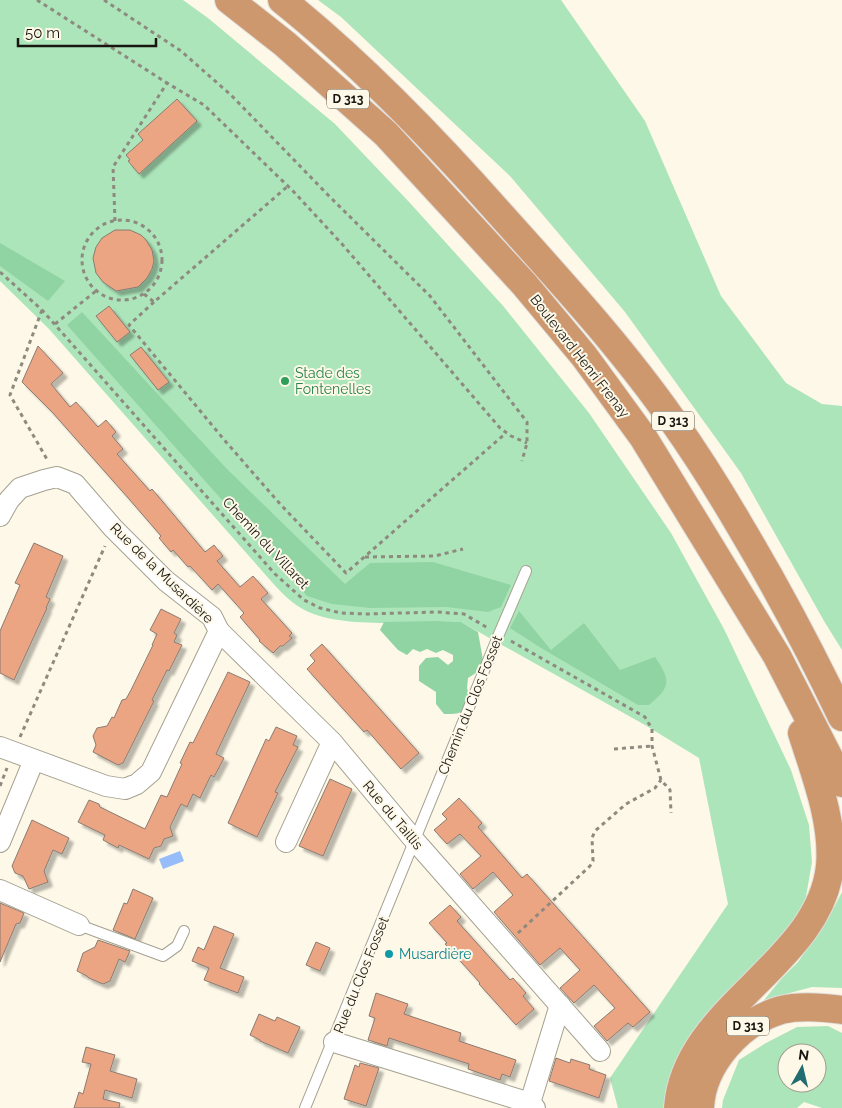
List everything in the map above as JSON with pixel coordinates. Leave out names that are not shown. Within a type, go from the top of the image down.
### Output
[{"type":"highway","name":"Boulevard Henri Frenay","points":[[229,0],[285,44],[386,134],[524,284],[584,356],[643,437],[777,656],[842,783]]},
{"type":"highway","name":"D 313","points":[[282,0],[314,25],[383,89],[438,146],[535,252],[629,364],[673,420],[713,480],[765,568],[810,650],[842,717]]},
{"type":"highway","name":"D 313","points":[[810,650],[842,695]]},
{"type":"highway","name":"D 313","points":[[678,1108],[679,1097],[691,1063],[707,1036],[802,932],[825,889],[830,865],[828,827],[820,790],[777,656]]},
{"type":"highway","name":"D 313","points":[[700,1108],[706,1082],[716,1060],[730,1042],[745,1028],[761,1018],[781,1010],[802,1006],[842,1010]]},
{"type":"street","points":[[0,516],[9,500],[20,488],[57,477]]},
{"type":"street","name":"Rue de la Musardière","points":[[6,750],[106,786],[125,789],[136,784],[151,772],[219,631],[212,617],[166,581],[113,528],[75,484],[57,477]]},
{"type":"street","name":"Rue du Taillis","points":[[219,631],[332,742],[415,841],[600,1051]]},
{"type":"street","points":[[286,842],[332,742]]},
{"type":"street","points":[[0,842],[34,760]]},
{"type":"street","points":[[0,890],[79,925]]},
{"type":"street","points":[[334,1042],[533,1106],[560,1006]]},
{"type":"lane","name":"Chemin du Clos Fosset","points":[[415,841],[526,571]]},
{"type":"lane","name":"Rue du Clos Fosset","points":[[305,1108],[334,1042],[415,841]]},
{"type":"lane","points":[[79,925],[163,956],[177,946],[184,931]]},
{"type":"path","points":[[37,0],[204,105],[288,186],[342,244],[500,428],[527,443]]},
{"type":"path","points":[[104,0],[181,51],[231,95],[330,198],[430,296],[527,422],[527,443],[522,461]]},
{"type":"path","points":[[115,221],[113,167],[167,83]]},
{"type":"path","points":[[288,186],[129,325],[281,505],[346,573],[506,433]]},
{"type":"path","points":[[126,220],[141,226],[154,236],[160,246],[162,256],[160,272],[153,287],[144,294],[128,300],[103,296],[96,291],[84,274],[82,265],[85,245],[93,233],[105,224],[126,220]]},
{"type":"path","name":"Chemin du Villaret","points":[[0,272],[55,324],[275,574],[304,600],[320,608],[341,613],[437,612],[464,614],[645,717],[652,729],[652,746],[662,780],[670,790],[671,813]]},
{"type":"path","points":[[55,324],[96,291]]},
{"type":"path","points":[[144,294],[154,302]]},
{"type":"path","points":[[42,310],[10,394],[57,477]]},
{"type":"path","points":[[0,786],[6,750],[113,528]]},
{"type":"path","points":[[364,558],[435,556],[463,549]]},
{"type":"path","points":[[614,749],[652,746]]},
{"type":"path","points":[[506,944],[590,866],[593,861],[592,838],[595,831],[626,804],[655,788],[662,780]]},
{"type":"green space","name":"Stade des Fontenelles","points":[[0,0],[183,0],[208,18],[335,124],[410,203],[504,307],[589,413],[671,533],[724,629],[791,770],[809,825],[812,862],[804,908],[669,1108],[618,1108],[610,1078],[728,904],[699,758],[645,725],[461,622],[378,623],[336,620],[301,608],[288,599],[273,584],[49,329],[0,281]]},
{"type":"green space","points":[[318,0],[561,0],[645,121],[721,296],[786,383],[822,404],[842,406],[842,650],[741,473],[625,312],[510,176],[341,17]]},
{"type":"green space","points":[[0,243],[65,281],[48,301],[0,266]]},
{"type":"green space","points":[[82,312],[227,469],[345,584],[370,563],[433,562],[511,585],[501,607],[488,612],[446,607],[370,608],[332,604],[307,596],[67,325]]},
{"type":"green space","points":[[519,611],[551,650],[584,623],[620,670],[655,657],[666,678],[665,688],[649,705],[638,705],[510,628]]},
{"type":"green space","points":[[384,622],[461,622],[478,632],[483,660],[479,671],[468,678],[467,688],[470,698],[463,710],[458,713],[444,714],[436,704],[436,692],[419,681],[419,666],[426,658],[438,657],[448,665],[453,661],[453,655],[443,650],[436,653],[427,649],[420,652],[413,649],[407,655],[398,650],[380,630]]},
{"type":"green space","points":[[842,892],[842,988],[812,987],[764,1000],[798,962],[830,915]]},
{"type":"green space","points":[[828,1026],[842,1033],[842,1108],[822,1108],[804,1102],[797,1108],[722,1108],[723,1100],[739,1060],[797,1027]]},
{"type":"water","points":[[180,851],[184,861],[163,869],[159,859]]},
{"type":"building","points":[[177,99],[197,121],[139,174],[128,161],[130,160],[126,155],[143,140],[138,134]]},
{"type":"building","points":[[115,230],[130,230],[141,235],[152,250],[154,261],[152,269],[147,278],[138,287],[116,291],[103,282],[96,273],[93,258],[96,247],[102,238]]},
{"type":"building","points":[[109,306],[130,332],[117,342],[96,316]]},
{"type":"building","points":[[38,346],[63,373],[51,384],[70,407],[76,402],[98,427],[106,420],[116,432],[112,436],[123,449],[117,454],[150,491],[152,489],[205,552],[214,545],[223,556],[217,561],[240,587],[253,576],[268,593],[261,599],[292,633],[289,636],[292,638],[283,646],[280,646],[273,653],[259,641],[240,617],[244,613],[218,584],[212,590],[173,550],[171,552],[159,538],[161,536],[129,499],[52,412],[22,382]]},
{"type":"building","points":[[141,347],[169,382],[158,390],[130,355]]},
{"type":"building","points":[[34,543],[63,556],[46,597],[50,599],[47,608],[14,680],[0,673],[0,631],[20,585],[15,583]]},
{"type":"building","points":[[161,609],[181,619],[174,633],[177,635],[174,642],[182,645],[152,700],[154,701],[123,763],[118,765],[93,752],[96,745],[93,736],[97,728],[107,726],[112,717],[114,718],[122,700],[126,699],[131,690],[153,645],[157,634],[150,630]]},
{"type":"building","points":[[322,644],[419,753],[401,769],[367,730],[364,732],[307,669],[315,661],[310,655]]},
{"type":"building","points":[[228,672],[250,682],[216,754],[224,758],[214,777],[211,775],[200,798],[193,794],[187,807],[181,804],[170,827],[173,836],[164,839],[161,846],[154,848],[149,859],[119,845],[118,848],[103,840],[105,835],[78,822],[89,800],[145,829],[161,795],[167,797],[190,742],[193,743]]},
{"type":"building","points":[[276,727],[297,736],[293,745],[298,747],[275,792],[278,793],[257,837],[228,823],[266,739],[269,741]]},
{"type":"building","points":[[330,779],[352,789],[323,856],[299,846]]},
{"type":"building","points":[[459,798],[482,823],[478,827],[522,878],[527,874],[650,1012],[633,1027],[628,1023],[607,1041],[594,1026],[615,1008],[594,985],[574,1003],[560,988],[580,970],[560,948],[540,965],[494,912],[513,895],[493,872],[473,889],[460,874],[481,856],[460,834],[447,844],[434,830],[447,819],[442,814]]},
{"type":"building","points":[[32,820],[69,838],[62,854],[53,850],[44,871],[48,882],[29,889],[23,876],[15,873],[12,866]]},
{"type":"building","points":[[133,889],[153,898],[135,939],[113,930],[124,903],[127,904]]},
{"type":"building","points":[[0,903],[24,913],[20,923],[16,924],[0,962]]},
{"type":"building","points":[[450,905],[461,917],[457,921],[510,980],[513,978],[526,993],[523,996],[534,1009],[516,1025],[479,984],[429,923]]},
{"type":"building","points":[[214,926],[234,934],[220,968],[244,977],[238,993],[204,980],[209,968],[192,961],[198,947],[204,950]]},
{"type":"building","points":[[98,940],[130,951],[125,962],[119,959],[110,981],[103,984],[77,971],[83,953],[95,947]]},
{"type":"building","points":[[316,942],[330,948],[320,971],[306,965]]},
{"type":"building","points":[[376,993],[408,1004],[404,1014],[461,1033],[459,1041],[516,1060],[510,1077],[502,1074],[500,1080],[468,1069],[469,1064],[389,1038],[387,1046],[368,1040],[375,1018],[369,1016]]},
{"type":"building","points":[[259,1014],[275,1021],[277,1017],[300,1027],[288,1053],[250,1035]]},
{"type":"building","points":[[86,1047],[115,1055],[110,1071],[137,1079],[132,1098],[105,1090],[103,1099],[120,1103],[119,1108],[74,1108],[79,1092],[83,1094],[91,1064],[82,1062]]},
{"type":"building","points":[[556,1058],[570,1063],[571,1059],[590,1065],[589,1069],[606,1075],[599,1098],[549,1081]]},
{"type":"building","points":[[360,1063],[379,1068],[366,1106],[344,1099],[355,1065],[359,1067]]},
{"type":"place","name":"Stade des Fontenelles","points":[[285,381]]},
{"type":"place","name":"Musardière","points":[[389,954]]}]
